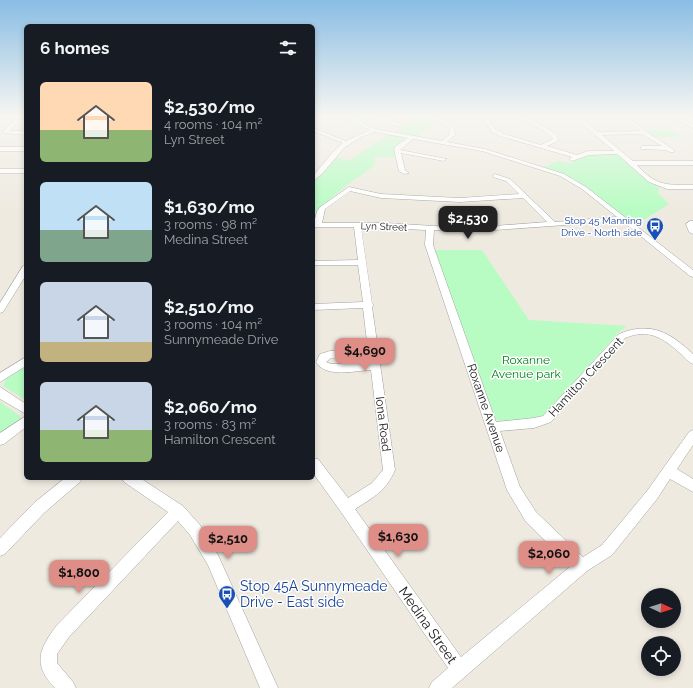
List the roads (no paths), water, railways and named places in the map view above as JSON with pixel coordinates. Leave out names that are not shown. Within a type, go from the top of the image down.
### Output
[{"type":"street","points":[[315,177],[341,147]]},
{"type":"street","points":[[398,147],[402,171],[406,173]]},
{"type":"street","points":[[467,147],[533,165],[562,176],[584,188],[693,274]]},
{"type":"street","points":[[547,147],[578,157]]},
{"type":"street","points":[[613,147],[655,184],[666,187],[693,187]]},
{"type":"street","points":[[643,148],[670,150],[666,147]]},
{"type":"street","points":[[0,149],[24,149]]},
{"type":"street","points":[[398,151],[444,159]]},
{"type":"street","points":[[569,160],[593,153],[619,152]]},
{"type":"street","points":[[632,163],[693,163]]},
{"type":"street","points":[[0,171],[24,170]]},
{"type":"street","points":[[495,176],[508,180],[553,224]]},
{"type":"street","points":[[316,225],[322,208],[349,189],[381,196],[460,200],[524,196]]},
{"type":"street","name":"Lyn Street","points":[[316,225],[357,225],[467,230],[622,219]]},
{"type":"street","points":[[693,223],[690,224],[693,232]]},
{"type":"street","name":"Iona Road","points":[[346,507],[379,487],[386,479],[389,470],[357,225]]},
{"type":"street","name":"Roxanne Avenue","points":[[430,228],[429,245],[514,490],[531,517],[582,566]]},
{"type":"street","points":[[315,263],[362,262]]},
{"type":"street","points":[[0,310],[24,271]]},
{"type":"street","points":[[315,307],[368,305]]},
{"type":"street","name":"Hamilton Crescent","points":[[493,427],[534,423],[547,419],[622,336],[631,331],[648,331],[664,336],[676,343],[693,360]]},
{"type":"street","points":[[374,353],[330,355],[324,357],[321,362],[324,366],[331,368],[376,366]]},
{"type":"street","points":[[0,378],[24,362]]},
{"type":"street","points":[[0,391],[3,395],[24,409]]},
{"type":"street","points":[[0,440],[24,422]]},
{"type":"street","points":[[438,688],[582,566],[607,550],[652,495],[693,435]]},
{"type":"street","name":"Medina Street","points":[[315,466],[346,507],[459,669]]},
{"type":"street","points":[[669,470],[693,486]]},
{"type":"street","points":[[0,549],[39,508],[73,480]]},
{"type":"street","points":[[132,480],[178,511],[195,530],[213,560],[265,686]]},
{"type":"street","points":[[67,688],[52,672],[48,664],[48,654],[54,643],[63,630],[178,511]]},
{"type":"place","name":"Stop 45 Manning Drive - North side","points":[[655,241]]},
{"type":"place","name":"Stop 45A Sunnymeade Drive - East side","points":[[227,609]]},
{"type":"park label","name":"Roxanne Avenue park","points":[[526,367]]}]
